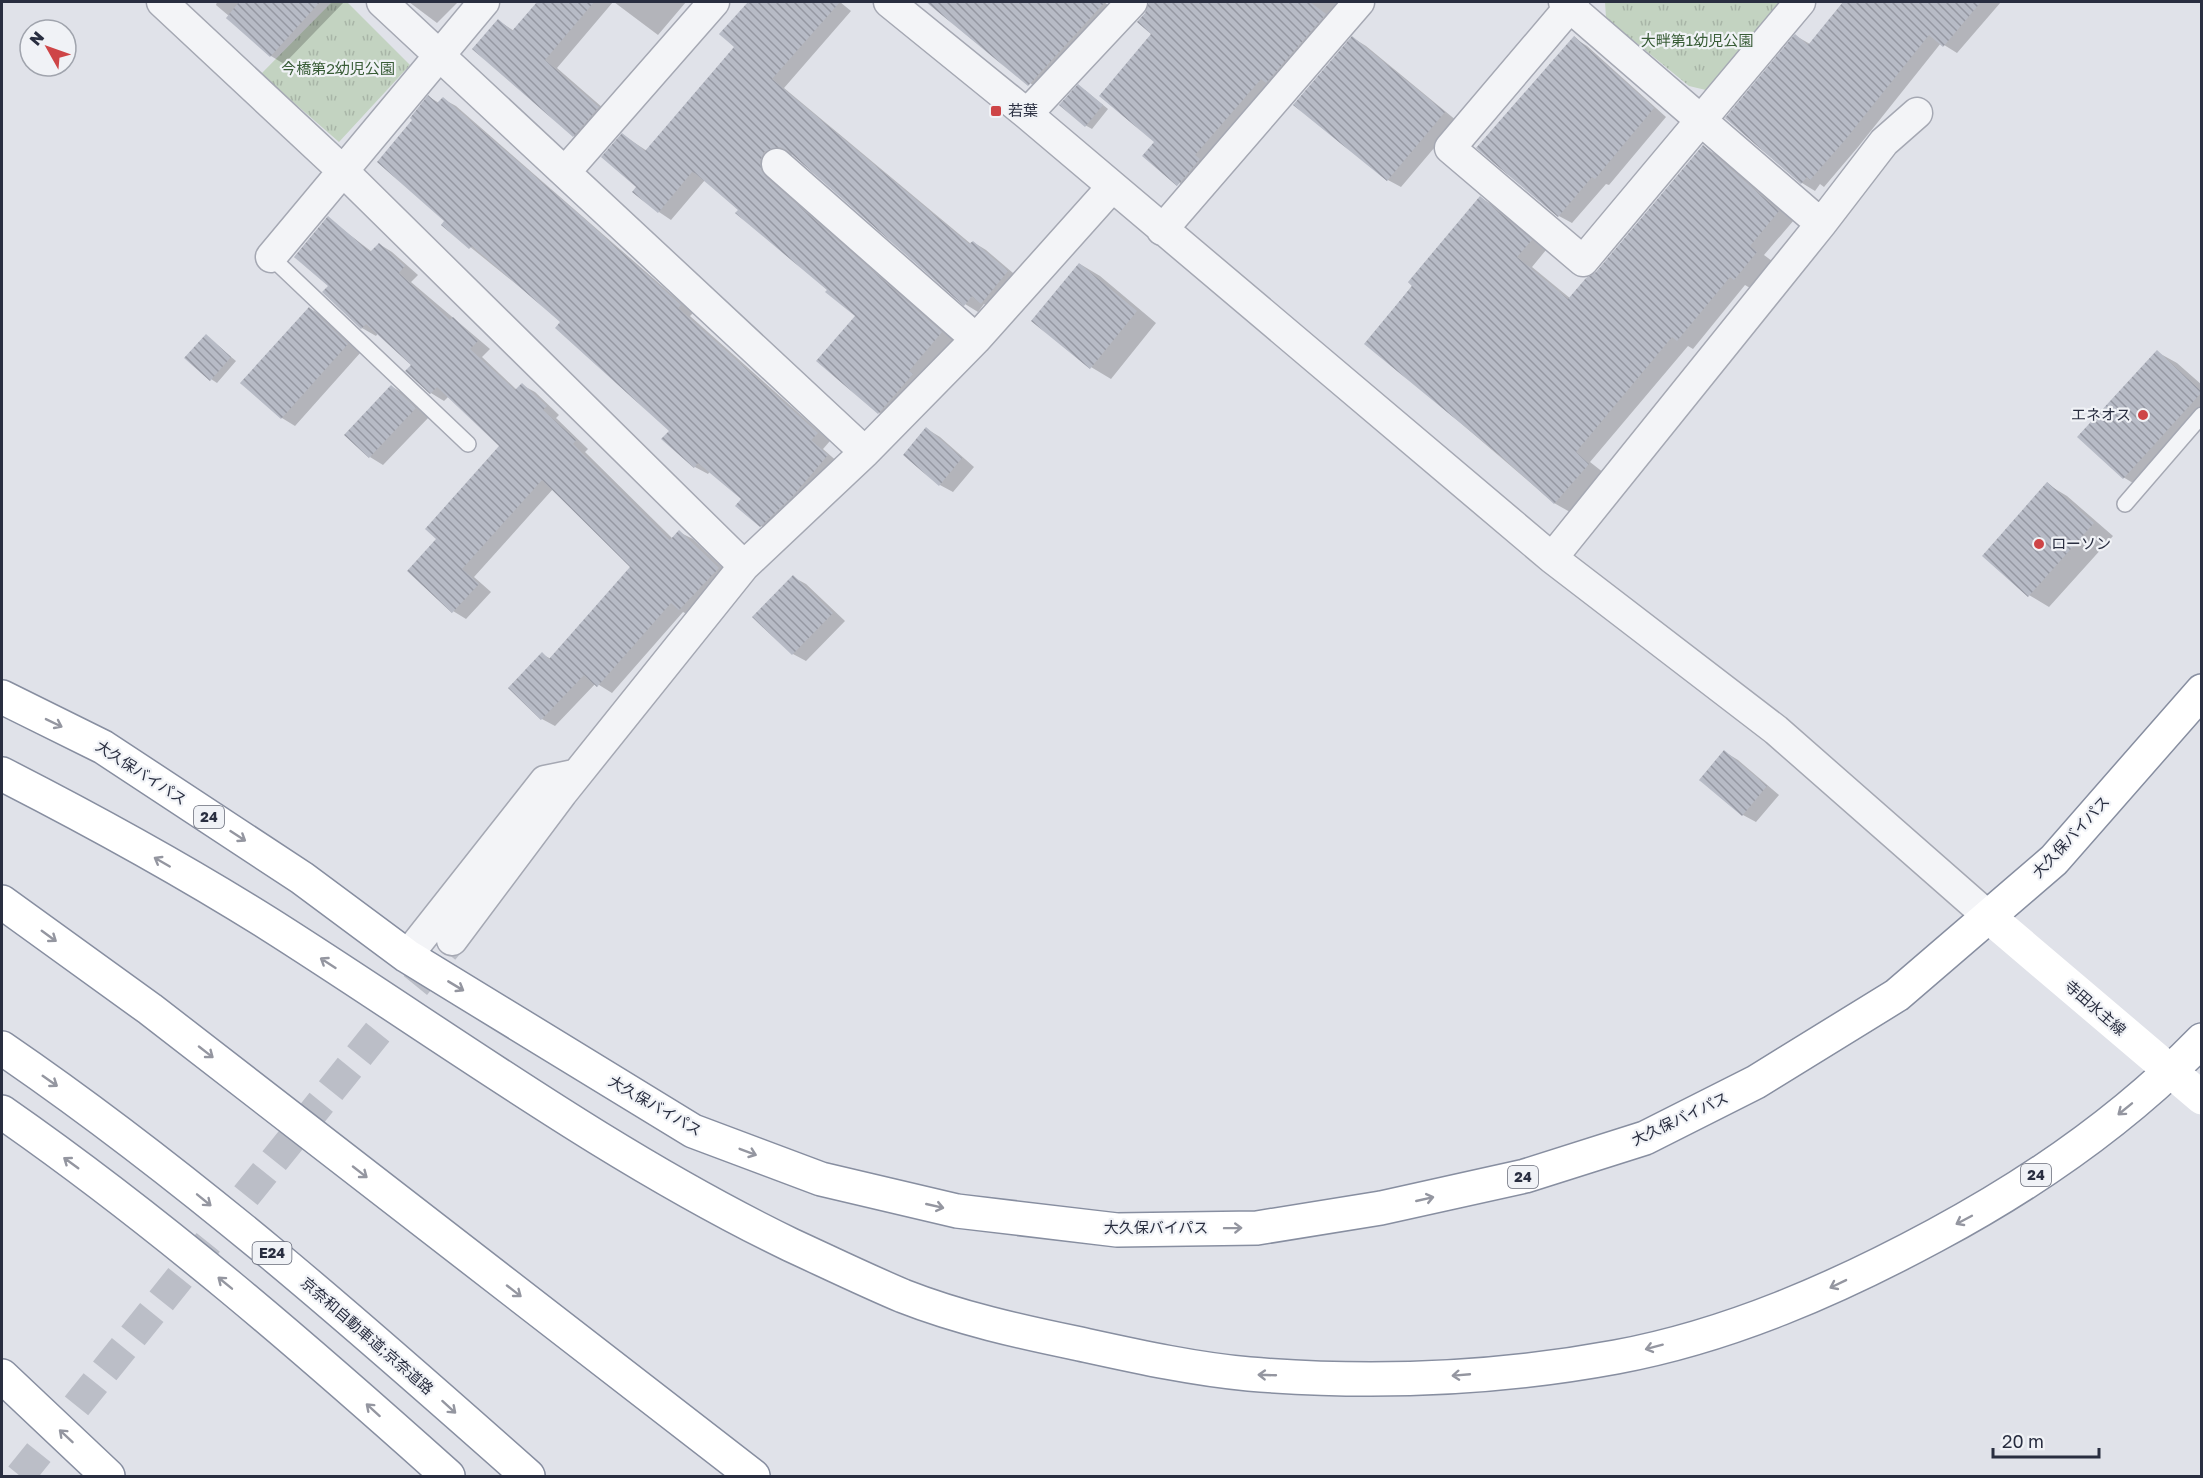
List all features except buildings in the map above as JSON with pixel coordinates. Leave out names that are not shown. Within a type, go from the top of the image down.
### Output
[{"type":"main road","name":"大久保バイパス","points":[[2,697],[103,747],[302,878],[406,956],[693,1131],[821,1179],[957,1211],[1117,1230],[1257,1228],[1381,1209],[1525,1176],[1645,1138],[1756,1082],[1897,995],[2054,860],[2202,691]]},
{"type":"main road","name":"24","points":[[2,774],[65,806],[265,921],[559,1112],[676,1184],[788,1243],[907,1297],[1012,1330],[1120,1353],[1246,1374],[1346,1378],[1440,1377],[1620,1356],[1714,1331],[1810,1298],[1983,1210],[2081,1145],[2170,1072],[2202,1040]]},
{"type":"main road","points":[[2,902],[150,1009],[753,1476]]},
{"type":"main road","name":"寺田水主線","points":[[1989,917],[2202,1098]]},
{"type":"main road","name":"京奈和自動車道;京奈道路","points":[[2,1048],[55,1084],[271,1252],[528,1476]]},
{"type":"main road","points":[[2,1112],[132,1208],[236,1292],[448,1476]]},
{"type":"main road","points":[[2,1376],[108,1476]]},
{"type":"street","points":[[162,2],[343,171],[744,566]]},
{"type":"street","points":[[382,2],[866,452]]},
{"type":"street","points":[[271,257],[484,2]]},
{"type":"street","points":[[565,172],[714,2]]},
{"type":"street","points":[[889,2],[1027,114],[1552,558],[1776,730],[1989,917]]},
{"type":"street","points":[[1027,114],[1132,2]]},
{"type":"street","points":[[1162,230],[1359,2]]},
{"type":"street","points":[[1800,2],[1701,120],[1583,261],[1450,148],[1569,3],[1701,120],[1821,224]]},
{"type":"street","points":[[1552,558],[1821,224],[1884,142],[1917,113]]},
{"type":"street","points":[[777,164],[976,339]]},
{"type":"street","points":[[452,940],[577,774],[744,566],[866,452],[976,339],[1112,187]]},
{"type":"street","points":[[406,956],[545,781],[577,774]]},
{"type":"lane","points":[[271,257],[468,444]]},
{"type":"lane","points":[[2125,504],[2202,415]]},
{"type":"green space","name":"今橋第2幼児公園","points":[[332,2],[347,2],[410,65],[339,142],[261,74]]},
{"type":"green space","name":"大畔第1幼児公園","points":[[1605,2],[1783,2],[1710,91],[1689,86],[1606,18]]},
{"type":"tunnel","points":[[20,1476],[452,940]]},
{"type":"place","name":"若葉","points":[[996,111]]},
{"type":"place","name":"エネオス","points":[[2143,415]]},
{"type":"place","name":"ローソン","points":[[2039,544]]}]
